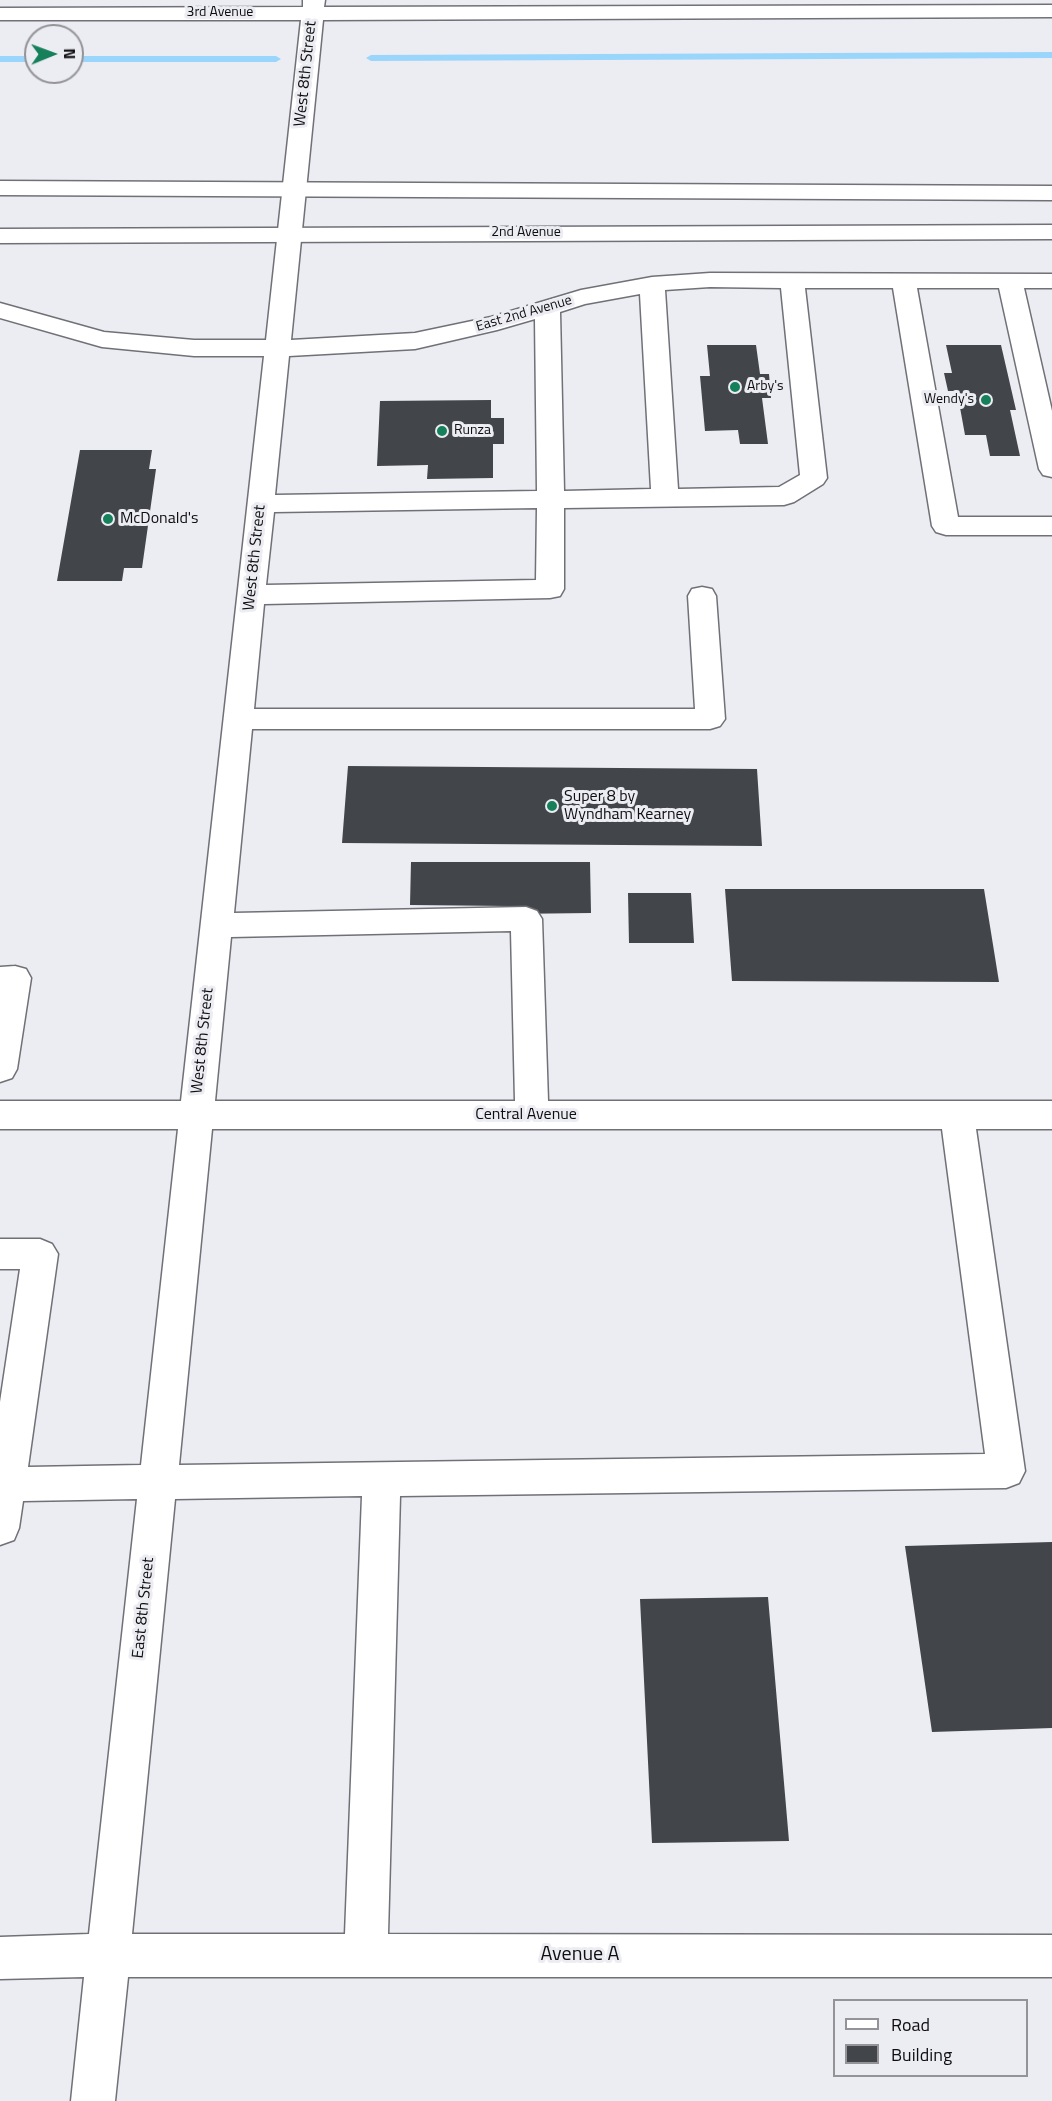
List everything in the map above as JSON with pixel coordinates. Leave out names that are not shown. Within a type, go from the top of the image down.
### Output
[{"type":"street","name":"3rd Avenue","points":[[0,14],[42,7],[544,6],[1052,11]]},
{"type":"street","name":"West 8th Street","points":[[195,1115],[313,7]]},
{"type":"street","points":[[0,188],[1052,193]]},
{"type":"street","name":"2nd Avenue","points":[[0,236],[1052,232]]},
{"type":"street","name":"East 2nd Avenue","points":[[0,310],[102,339],[194,348],[277,348],[415,341],[497,323],[581,297],[652,284],[710,280],[1052,281]]},
{"type":"street","points":[[261,504],[784,496],[814,478],[792,280]]},
{"type":"street","points":[[904,281],[946,526],[1052,526]]},
{"type":"street","points":[[1010,281],[1052,469]]},
{"type":"street","points":[[652,284],[665,499]]},
{"type":"street","points":[[251,595],[550,589],[551,501],[547,308]]},
{"type":"street","points":[[238,719],[710,719],[702,596]]},
{"type":"street","points":[[215,926],[526,919],[532,1115]]},
{"type":"street","points":[[0,978],[15,978],[0,1069]]},
{"type":"street","name":"Central Avenue","points":[[0,1115],[1052,1115]]},
{"type":"street","name":"East 8th Street","points":[[93,2101],[195,1115]]},
{"type":"street","points":[[3,1484],[1006,1471],[957,1115]]},
{"type":"street","points":[[0,1254],[40,1254],[3,1484],[0,1528]]},
{"type":"street","points":[[366,1955],[382,1479]]},
{"type":"street","name":"Avenue A","points":[[0,1958],[108,1955],[1052,1956]]},
{"type":"building","name":"Arby's","points":[[707,345],[756,345],[760,374],[769,374],[771,398],[762,398],[768,444],[740,444],[738,430],[705,431],[700,376],[710,376]]},
{"type":"building","name":"Wendy's","points":[[946,345],[1001,345],[1016,410],[1010,410],[1020,456],[990,456],[986,435],[965,435],[957,391],[948,391],[944,373],[952,373]]},
{"type":"building","name":"Runza","points":[[491,400],[491,418],[504,418],[504,444],[493,444],[493,478],[427,479],[428,465],[377,466],[380,401]]},
{"type":"building","name":"McDonald's","points":[[80,450],[152,450],[149,469],[156,469],[142,568],[124,568],[122,581],[57,581]]},
{"type":"building","name":"Super 8 by Wyndham Kearney","points":[[348,766],[757,769],[762,846],[342,843]]},
{"type":"building","points":[[411,862],[590,862],[591,913],[509,914],[509,906],[410,905]]},
{"type":"building","points":[[725,889],[984,889],[999,982],[732,981]]},
{"type":"building","points":[[628,893],[691,893],[694,943],[629,943]]},
{"type":"building","points":[[1052,1542],[1052,1728],[932,1732],[905,1546]]},
{"type":"building","points":[[768,1597],[789,1841],[652,1843],[640,1599]]},
{"type":"waterway","points":[[371,58],[1052,55]]},
{"type":"waterway","points":[[0,59],[24,59]]},
{"type":"waterway","points":[[84,59],[276,59]]},
{"type":"place","name":"Arby's","points":[[735,387]]},
{"type":"place","name":"Wendy's","points":[[986,400]]},
{"type":"place","name":"Runza","points":[[442,431]]},
{"type":"place","name":"McDonald's","points":[[108,519]]},
{"type":"place","name":"Super 8 by Wyndham Kearney","points":[[552,806]]}]
